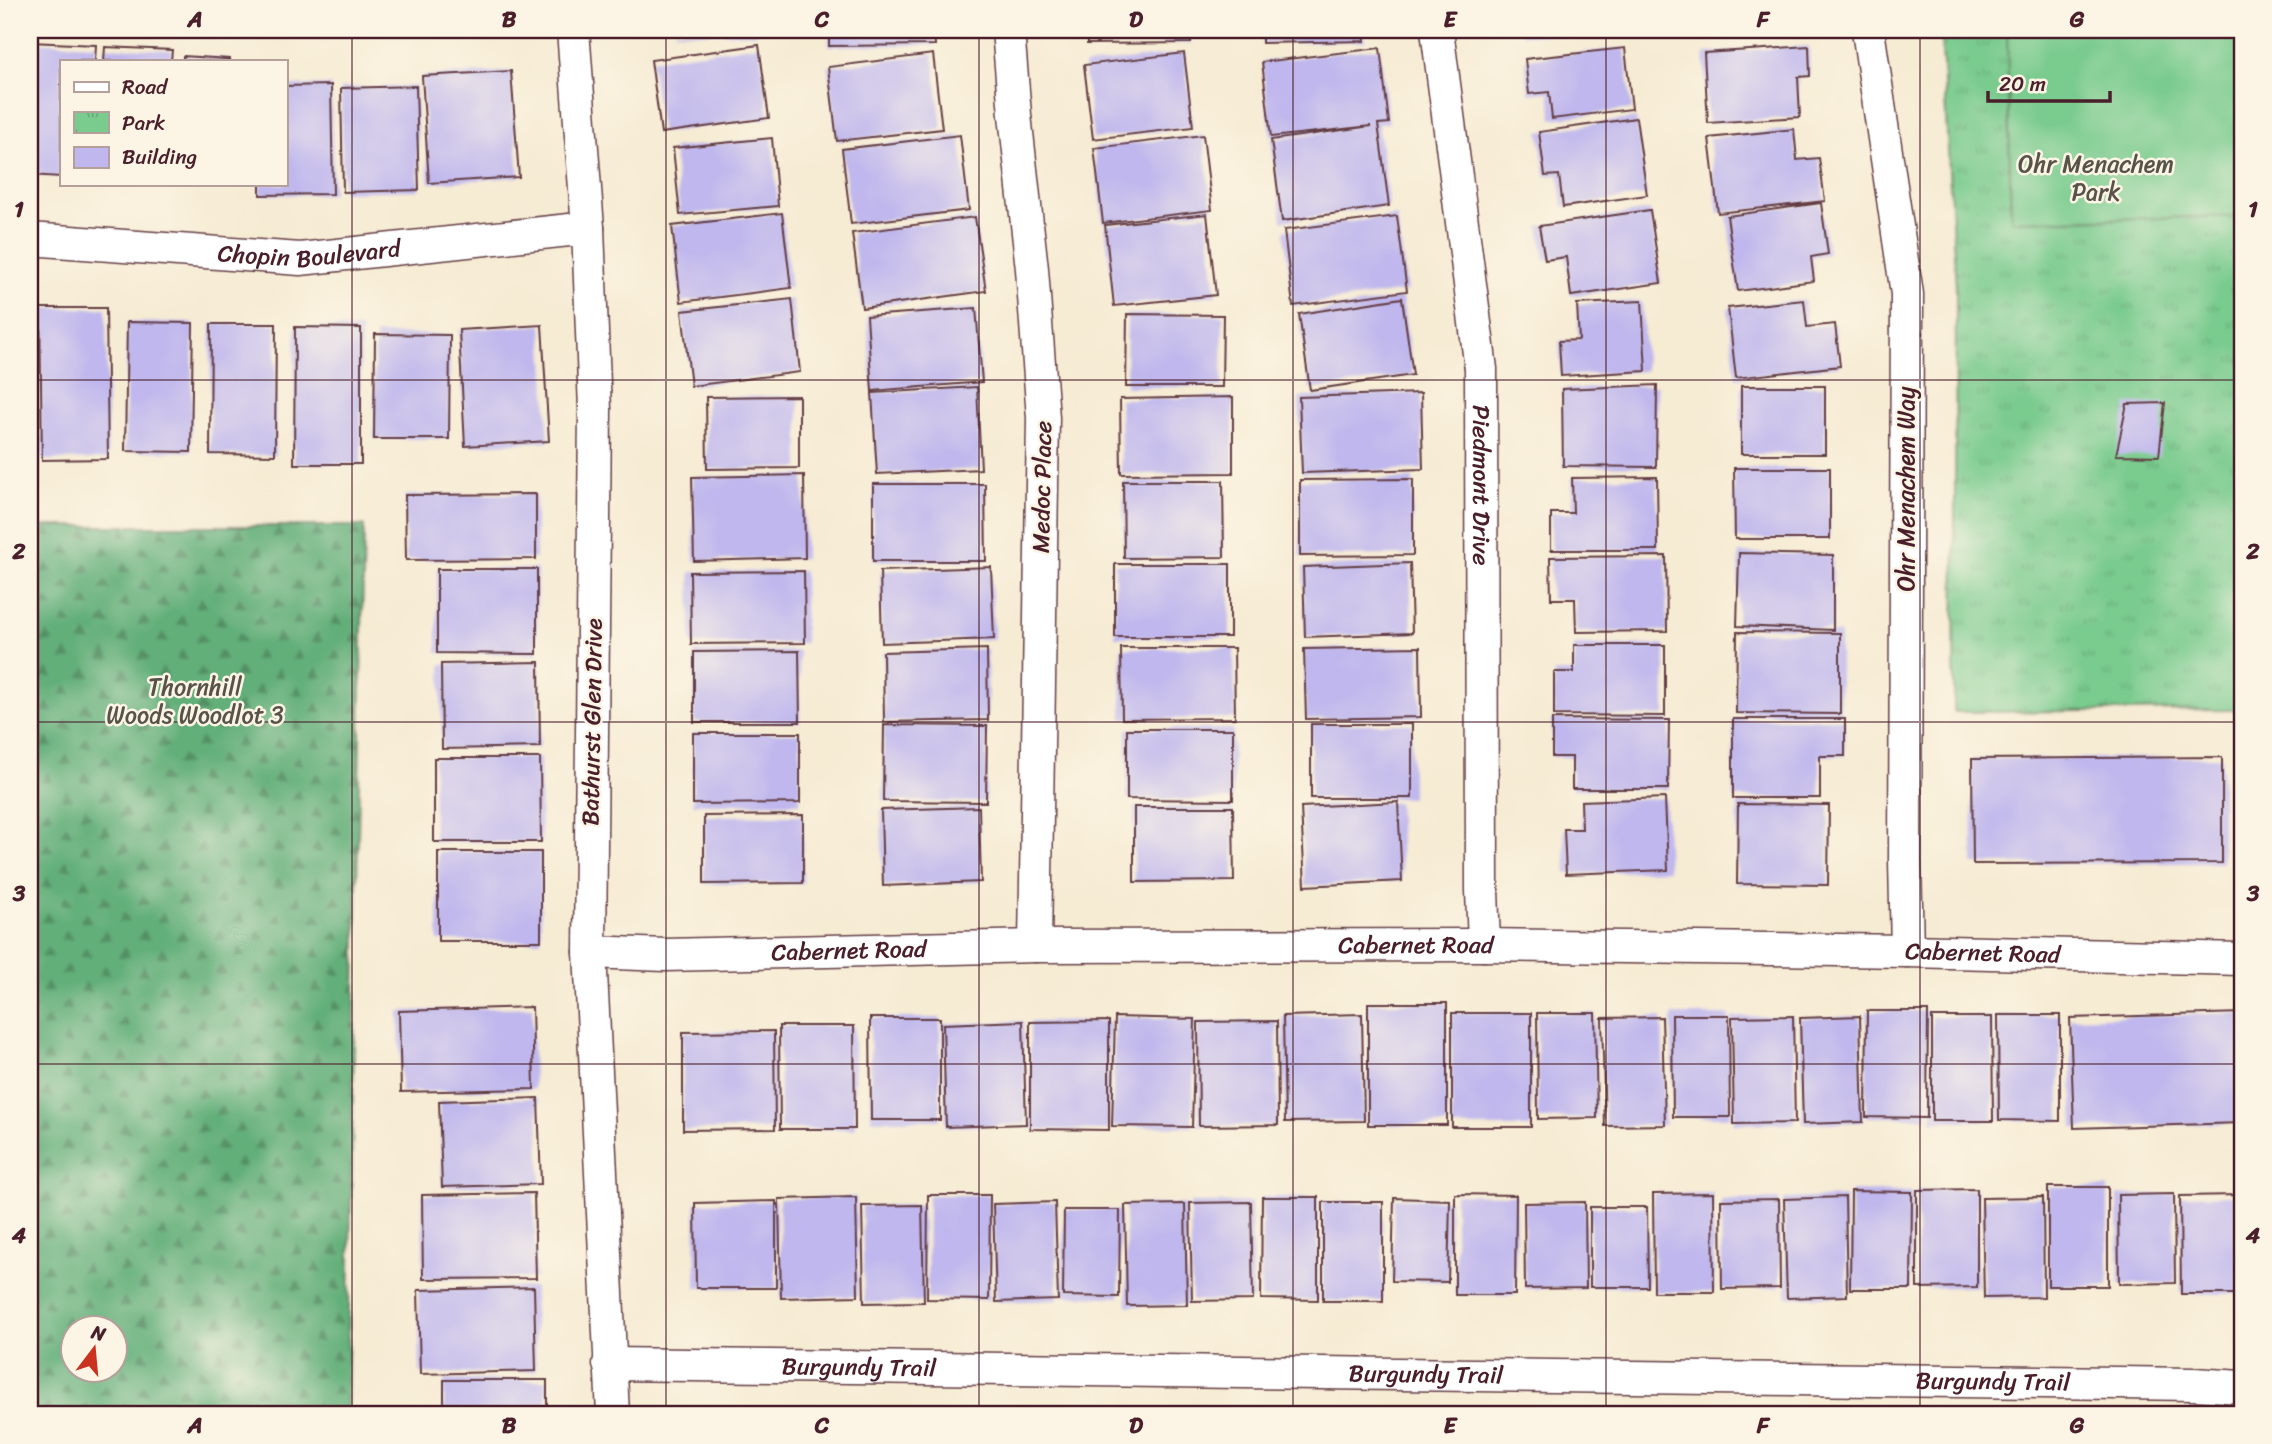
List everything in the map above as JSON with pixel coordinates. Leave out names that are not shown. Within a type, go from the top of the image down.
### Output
[{"type":"street","name":"Bathurst Glen Drive","points":[[573,30],[588,228],[595,410],[590,952],[613,1414]]},
{"type":"street","name":"Medoc Place","points":[[1008,30],[1044,418],[1035,946]]},
{"type":"street","name":"Piedmont Drive","points":[[1437,30],[1480,369],[1484,945]]},
{"type":"street","name":"Ohr Menachem Way","points":[[1868,30],[1907,294],[1907,951]]},
{"type":"street","name":"Chopin Boulevard","points":[[30,239],[300,259],[588,228]]},
{"type":"street","name":"Cabernet Road","points":[[590,952],[665,955],[1035,946],[1484,945],[2242,959]]},
{"type":"street","name":"Burgundy Trail","points":[[609,1364],[2193,1384],[2242,1387]]},
{"type":"green space","name":"Ohr Menachem Park","points":[[1941,30],[2242,30],[2242,710],[1954,712],[1956,290]]},
{"type":"green space","points":[[2007,30],[2242,30],[2242,216],[2011,221]]},
{"type":"green space","name":"Thornhill Woods Woodlot 3","points":[[30,526],[364,526],[347,1414],[30,1414]]},
{"type":"building","points":[[757,30],[757,34],[675,32]]},
{"type":"building","points":[[829,30],[934,30],[935,45],[829,46]]},
{"type":"building","points":[[1087,30],[1191,30],[1191,43],[1087,44]]},
{"type":"building","points":[[1262,30],[1364,30],[1365,41],[1262,43]]},
{"type":"building","points":[[1522,30],[1617,30],[1617,34],[1522,35]]},
{"type":"building","points":[[30,42],[96,45],[95,60],[60,60],[60,177],[30,175]]},
{"type":"building","points":[[759,45],[769,118],[661,133],[651,60]]},
{"type":"building","points":[[1809,46],[1810,76],[1798,77],[1800,117],[1708,123],[1704,53]]},
{"type":"building","points":[[105,47],[172,50],[171,60],[104,60]]},
{"type":"building","points":[[1380,48],[1389,123],[1378,124],[1389,206],[1282,221],[1271,140],[1371,126],[1271,137],[1262,62]]},
{"type":"building","points":[[1625,48],[1632,109],[1552,119],[1549,92],[1529,94],[1525,59]]},
{"type":"building","points":[[1184,53],[1193,127],[1093,139],[1084,65]]},
{"type":"building","points":[[933,54],[942,129],[837,141],[828,67]]},
{"type":"building","points":[[183,56],[229,59],[229,60],[183,60]]},
{"type":"building","points":[[511,71],[519,177],[429,183],[422,76]]},
{"type":"building","points":[[331,85],[333,194],[260,195],[260,186],[287,186],[287,86]]},
{"type":"building","points":[[416,86],[419,190],[343,192],[341,88]]},
{"type":"building","points":[[1636,118],[1647,195],[1563,207],[1559,175],[1545,176],[1539,132]]},
{"type":"building","points":[[1794,129],[1797,160],[1819,158],[1825,201],[1718,213],[1709,138]]},
{"type":"building","points":[[960,135],[969,210],[851,224],[842,149]]},
{"type":"building","points":[[1203,135],[1212,210],[1103,223],[1094,148]]},
{"type":"building","points":[[772,138],[778,206],[680,215],[673,148]]},
{"type":"building","points":[[1821,203],[1828,254],[1811,257],[1814,281],[1738,291],[1727,216]]},
{"type":"building","points":[[1650,210],[1661,283],[1571,296],[1566,257],[1545,260],[1539,226]]},
{"type":"building","points":[[782,213],[791,288],[681,302],[672,226]]},
{"type":"building","points":[[1207,214],[1216,295],[1114,306],[1105,225]]},
{"type":"building","points":[[1397,216],[1407,291],[1293,306],[1284,230]]},
{"type":"building","points":[[975,217],[986,291],[862,308],[852,233]]},
{"type":"building","points":[[1402,298],[1413,375],[1310,390],[1299,314]]},
{"type":"building","points":[[792,299],[800,372],[691,386],[682,311]]},
{"type":"building","points":[[1804,300],[1807,327],[1835,324],[1840,366],[1736,378],[1728,308]]},
{"type":"building","points":[[1642,301],[1646,371],[1561,376],[1559,341],[1579,340],[1577,304]]},
{"type":"building","points":[[40,308],[106,308],[108,459],[42,460]]},
{"type":"building","points":[[976,308],[982,382],[872,391],[867,316]]},
{"type":"building","points":[[1127,314],[1223,315],[1222,387],[1126,387]]},
{"type":"building","points":[[127,322],[193,323],[191,452],[125,451]]},
{"type":"building","points":[[211,324],[276,324],[275,455],[210,454]]},
{"type":"building","points":[[542,325],[549,441],[465,446],[459,330]]},
{"type":"building","points":[[295,327],[361,328],[361,464],[294,464]]},
{"type":"building","points":[[375,334],[450,335],[449,439],[374,439]]},
{"type":"building","points":[[1657,385],[1656,467],[1563,466],[1562,389]]},
{"type":"building","points":[[1741,386],[1825,386],[1825,454],[1741,454]]},
{"type":"building","points":[[977,387],[981,469],[877,474],[872,393]]},
{"type":"building","points":[[1421,393],[1423,469],[1302,473],[1299,397]]},
{"type":"building","points":[[799,396],[799,468],[707,469],[706,397]]},
{"type":"building","points":[[1233,397],[1233,473],[1121,474],[1120,399]]},
{"type":"building","points":[[2165,403],[2159,456],[2116,455],[2127,404]]},
{"type":"building","points":[[1734,468],[1830,468],[1830,539],[1735,539]]},
{"type":"building","points":[[804,475],[805,558],[694,561],[692,477]]},
{"type":"building","points":[[1657,477],[1658,550],[1551,550],[1551,513],[1573,513],[1572,478]]},
{"type":"building","points":[[1413,479],[1413,555],[1300,556],[1300,480]]},
{"type":"building","points":[[1123,481],[1223,481],[1224,557],[1124,558]]},
{"type":"building","points":[[873,484],[985,484],[986,561],[873,561]]},
{"type":"building","points":[[536,494],[536,559],[406,560],[405,495]]},
{"type":"building","points":[[1739,553],[1833,555],[1833,630],[1737,626]]},
{"type":"building","points":[[1666,556],[1667,631],[1576,632],[1575,599],[1551,599],[1550,557]]},
{"type":"building","points":[[1410,563],[1412,633],[1305,637],[1303,567]]},
{"type":"building","points":[[1115,564],[1230,564],[1230,637],[1115,637]]},
{"type":"building","points":[[991,567],[994,639],[882,643],[880,571]]},
{"type":"building","points":[[437,569],[537,569],[537,654],[437,653]]},
{"type":"building","points":[[804,571],[805,643],[691,644],[690,572]]},
{"type":"building","points":[[1737,632],[1840,633],[1840,714],[1736,713]]},
{"type":"building","points":[[1574,645],[1665,645],[1665,716],[1554,715],[1554,672],[1574,672]]},
{"type":"building","points":[[1420,647],[1421,717],[1306,719],[1304,649]]},
{"type":"building","points":[[1121,648],[1234,648],[1235,718],[1122,719]]},
{"type":"building","points":[[987,649],[988,720],[884,722],[883,652]]},
{"type":"building","points":[[799,651],[800,722],[694,722],[694,652]]},
{"type":"building","points":[[539,662],[540,747],[442,749],[441,664]]},
{"type":"building","points":[[1552,719],[1669,720],[1668,789],[1572,789],[1572,757],[1552,757]]},
{"type":"building","points":[[1733,719],[1845,719],[1845,756],[1820,756],[1820,798],[1733,798]]},
{"type":"building","points":[[1311,724],[1412,724],[1412,798],[1311,798]]},
{"type":"building","points":[[884,725],[987,726],[986,802],[883,801]]},
{"type":"building","points":[[1127,729],[1233,729],[1233,800],[1127,799]]},
{"type":"building","points":[[693,733],[800,733],[800,803],[693,804]]},
{"type":"building","points":[[2222,757],[2222,863],[1973,864],[1972,759]]},
{"type":"building","points":[[434,758],[540,758],[541,842],[434,842]]},
{"type":"building","points":[[1665,798],[1668,870],[1566,874],[1564,829],[1582,829],[1581,801]]},
{"type":"building","points":[[1398,802],[1402,881],[1305,886],[1301,807]]},
{"type":"building","points":[[1738,804],[1829,805],[1828,885],[1737,884]]},
{"type":"building","points":[[979,807],[981,882],[883,886],[881,810]]},
{"type":"building","points":[[1134,807],[1233,807],[1234,881],[1134,882]]},
{"type":"building","points":[[803,815],[803,883],[704,884],[704,816]]},
{"type":"building","points":[[438,852],[541,852],[541,941],[438,941]]},
{"type":"building","points":[[1368,1003],[1447,1003],[1447,1125],[1368,1125]]},
{"type":"building","points":[[532,1007],[534,1089],[401,1092],[399,1011]]},
{"type":"building","points":[[1867,1011],[1928,1011],[1927,1118],[1866,1117]]},
{"type":"building","points":[[1452,1013],[1531,1013],[1531,1127],[1452,1127]]},
{"type":"building","points":[[1537,1013],[1595,1013],[1597,1118],[1538,1119]]},
{"type":"building","points":[[2242,1013],[2242,1123],[2074,1128],[2070,1018]]},
{"type":"building","points":[[1362,1014],[1364,1121],[1285,1122],[1283,1016]]},
{"type":"building","points":[[1672,1015],[1729,1015],[1730,1117],[1673,1117]]},
{"type":"building","points":[[1998,1015],[2060,1015],[2060,1121],[1999,1120]]},
{"type":"building","points":[[1793,1016],[1795,1123],[1734,1124],[1732,1017]]},
{"type":"building","points":[[1860,1016],[1863,1122],[1803,1124],[1800,1018]]},
{"type":"building","points":[[1115,1017],[1195,1019],[1192,1127],[1112,1126]]},
{"type":"building","points":[[1662,1017],[1665,1125],[1605,1126],[1602,1018]]},
{"type":"building","points":[[1932,1017],[1992,1017],[1993,1121],[1932,1121]]},
{"type":"building","points":[[870,1018],[940,1018],[940,1120],[871,1120]]},
{"type":"building","points":[[1023,1021],[1026,1124],[946,1127],[943,1024]]},
{"type":"building","points":[[1109,1021],[1109,1130],[1030,1129],[1030,1022]]},
{"type":"building","points":[[1277,1021],[1278,1125],[1199,1126],[1198,1022]]},
{"type":"building","points":[[779,1026],[854,1026],[855,1129],[780,1129]]},
{"type":"building","points":[[774,1031],[775,1129],[683,1130],[683,1032]]},
{"type":"building","points":[[538,1098],[541,1184],[442,1187],[439,1101]]},
{"type":"building","points":[[2048,1187],[2108,1187],[2108,1286],[2048,1286]]},
{"type":"building","points":[[1977,1189],[1977,1287],[1917,1288],[1917,1190]]},
{"type":"building","points":[[1851,1191],[1912,1192],[1911,1289],[1850,1289]]},
{"type":"building","points":[[534,1193],[536,1278],[423,1279],[422,1195]]},
{"type":"building","points":[[1713,1193],[1714,1292],[1654,1292],[1653,1194]]},
{"type":"building","points":[[1455,1194],[1516,1195],[1515,1295],[1455,1295]]},
{"type":"building","points":[[2174,1194],[2175,1283],[2119,1284],[2118,1195]]},
{"type":"building","points":[[928,1195],[990,1195],[989,1300],[927,1299]]},
{"type":"building","points":[[2240,1195],[2241,1294],[2181,1294],[2180,1196]]},
{"type":"building","points":[[856,1197],[858,1296],[781,1298],[779,1199]]},
{"type":"building","points":[[1262,1197],[1318,1197],[1318,1300],[1261,1299]]},
{"type":"building","points":[[1845,1197],[1847,1296],[1787,1298],[1784,1199]]},
{"type":"building","points":[[2043,1197],[2044,1297],[1984,1298],[1982,1198]]},
{"type":"building","points":[[1394,1198],[1450,1200],[1448,1282],[1392,1281]]},
{"type":"building","points":[[1779,1199],[1780,1288],[1722,1289],[1721,1200]]},
{"type":"building","points":[[776,1201],[776,1288],[696,1288],[695,1203]]},
{"type":"building","points":[[1055,1202],[1058,1300],[996,1302],[993,1204]]},
{"type":"building","points":[[1251,1202],[1253,1300],[1192,1301],[1190,1203]]},
{"type":"building","points":[[1323,1202],[1383,1202],[1383,1301],[1323,1301]]},
{"type":"building","points":[[1585,1202],[1586,1288],[1525,1289],[1524,1203]]},
{"type":"building","points":[[1185,1204],[1187,1305],[1127,1306],[1125,1205]]},
{"type":"building","points":[[922,1205],[924,1302],[864,1303],[862,1206]]},
{"type":"building","points":[[1590,1207],[1647,1207],[1648,1287],[1590,1287]]},
{"type":"building","points":[[1064,1210],[1120,1210],[1119,1297],[1063,1296]]},
{"type":"building","points":[[534,1287],[536,1371],[420,1374],[418,1290]]},
{"type":"building","points":[[444,1380],[547,1380],[547,1414],[444,1414]]}]
